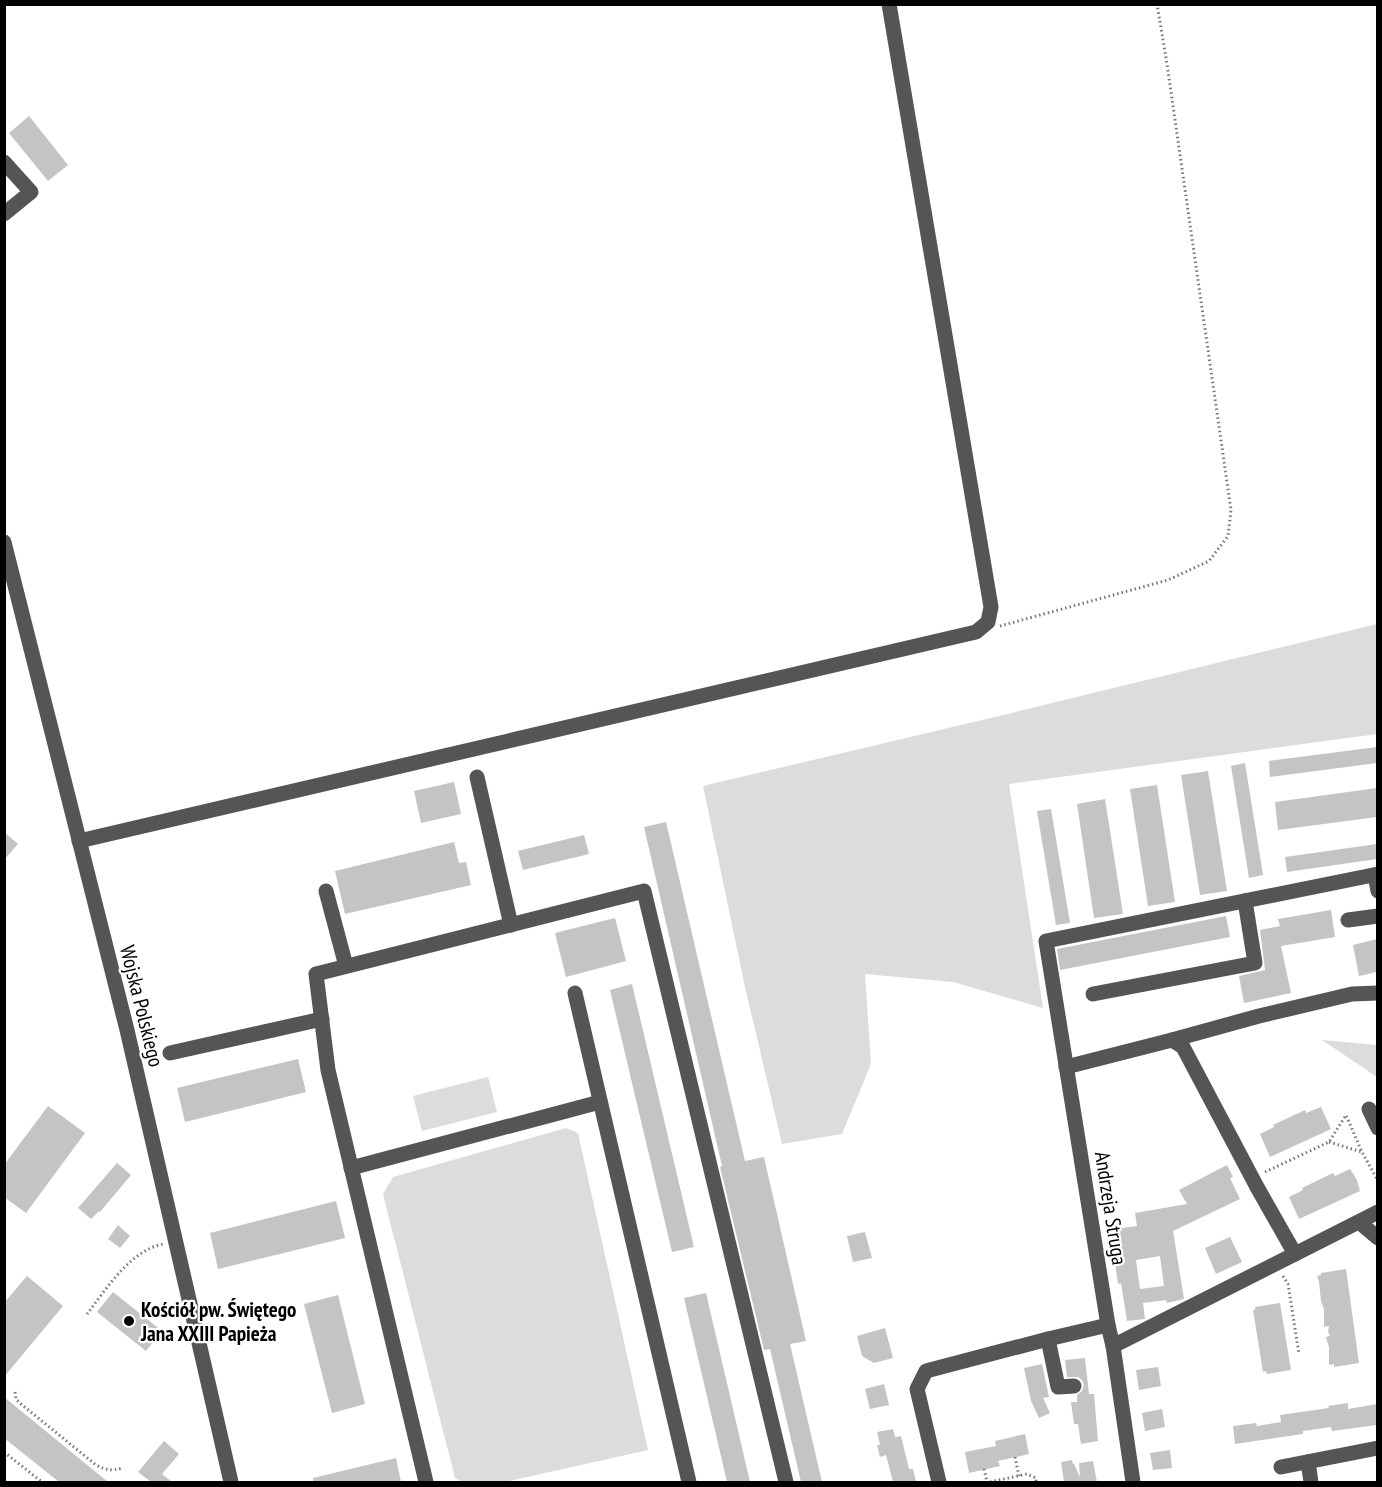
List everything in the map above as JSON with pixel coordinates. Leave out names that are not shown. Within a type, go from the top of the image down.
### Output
[{"type":"street","points":[[79,841],[976,632],[988,622],[991,607],[889,4]]},
{"type":"street","points":[[4,162],[31,192],[4,214]]},
{"type":"street","name":"Wojska Polskiego","points":[[4,542],[127,1030],[231,1482]]},
{"type":"street","points":[[477,777],[511,925]]},
{"type":"street","points":[[1093,994],[1255,963],[1245,901],[1376,874],[1377,891]]},
{"type":"street","points":[[326,891],[346,966]]},
{"type":"street","points":[[426,1482],[328,1070],[316,974],[644,891],[786,1482]]},
{"type":"street","name":"Andrzeja Struga","points":[[1133,1482],[1113,1346],[1046,941],[1245,901]]},
{"type":"street","points":[[1348,920],[1377,916]]},
{"type":"street","points":[[575,993],[689,1482]]},
{"type":"street","points":[[1066,1067],[1259,1016],[1352,994],[1377,993]]},
{"type":"street","points":[[170,1053],[322,1019]]},
{"type":"street","points":[[1172,1040],[1183,1047],[1257,1187],[1296,1254]]},
{"type":"street","points":[[351,1168],[600,1102]]},
{"type":"street","points":[[1369,1108],[1377,1128]]},
{"type":"street","points":[[1113,1346],[1377,1212]]},
{"type":"street","points":[[1359,1222],[1377,1238]]},
{"type":"street","points":[[939,1482],[917,1389],[926,1371],[1108,1325]]},
{"type":"street","points":[[1048,1339],[1058,1387],[1074,1386]]},
{"type":"street","points":[[1281,1467],[1377,1449]]},
{"type":"street","points":[[1308,1462],[1311,1482]]},
{"type":"path","points":[[976,632],[1167,580],[1209,561],[1228,536],[1231,510],[1157,4]]},
{"type":"path","points":[[1265,1172],[1329,1142],[1346,1115],[1377,1181]]},
{"type":"path","points":[[1329,1142],[1362,1152]]},
{"type":"path","points":[[87,1314],[114,1279],[142,1251],[158,1245]]},
{"type":"path","points":[[1282,1275],[1288,1284],[1299,1354]]},
{"type":"path","points":[[15,1392],[16,1399],[21,1404],[96,1465],[112,1471],[122,1468]]},
{"type":"path","points":[[4,1452],[42,1482]]},
{"type":"path","points":[[1015,1457],[1018,1476]]},
{"type":"path","points":[[984,1469],[989,1482],[1027,1474],[1036,1478],[1036,1482]]},
{"type":"shaded area","points":[[1377,624],[1377,734],[1009,784],[1043,1008],[953,982],[865,974],[871,1064],[842,1134],[782,1144],[745,987],[703,786]]},
{"type":"shaded area","points":[[1322,1040],[1377,1045],[1377,1077]]},
{"type":"shaded area","points":[[488,1077],[497,1112],[422,1131],[413,1096]]},
{"type":"shaded area","points":[[566,1128],[578,1133],[648,1450],[505,1482],[462,1482],[455,1478],[383,1194],[393,1177]]},
{"type":"building","points":[[29,116],[68,165],[48,181],[9,133]]},
{"type":"building","points":[[1377,747],[1377,763],[1270,777],[1269,761]]},
{"type":"building","points":[[1245,763],[1263,875],[1249,878],[1231,766]]},
{"type":"building","points":[[1208,771],[1227,891],[1200,895],[1181,775]]},
{"type":"building","points":[[454,782],[461,814],[421,823],[414,791]]},
{"type":"building","points":[[1157,785],[1175,902],[1148,906],[1130,789]]},
{"type":"building","points":[[1377,788],[1377,817],[1278,830],[1275,802]]},
{"type":"building","points":[[1105,799],[1123,914],[1094,918],[1077,804]]},
{"type":"building","points":[[1051,809],[1070,923],[1056,925],[1037,811]]},
{"type":"building","points":[[666,822],[745,1161],[764,1157],[806,1341],[790,1344],[822,1482],[801,1482],[770,1349],[764,1350],[720,1167],[722,1166],[644,827]]},
{"type":"building","points":[[4,832],[18,844],[4,860]]},
{"type":"building","points":[[584,835],[589,854],[523,870],[518,851]]},
{"type":"building","points":[[454,842],[459,863],[466,862],[471,885],[345,914],[335,871]]},
{"type":"building","points":[[1377,844],[1377,859],[1287,872],[1285,857]]},
{"type":"building","points":[[1331,910],[1335,937],[1281,946],[1291,993],[1244,1003],[1239,976],[1265,970],[1260,930],[1280,926],[1278,919]]},
{"type":"building","points":[[1226,916],[1230,937],[1060,970],[1057,949]]},
{"type":"building","points":[[615,918],[626,961],[566,977],[555,933]]},
{"type":"building","points":[[1377,939],[1377,972],[1359,976],[1353,945]]},
{"type":"building","points":[[632,984],[694,1247],[672,1252],[610,990]]},
{"type":"building","points":[[298,1059],[306,1092],[185,1122],[177,1088]]},
{"type":"building","points":[[48,1106],[85,1133],[26,1213],[4,1197],[4,1165]]},
{"type":"building","points":[[1321,1107],[1331,1129],[1270,1157],[1260,1134],[1274,1127],[1273,1125],[1305,1110],[1306,1113]]},
{"type":"building","points":[[117,1163],[131,1175],[100,1212],[91,1219],[78,1208]]},
{"type":"building","points":[[1227,1165],[1233,1177],[1230,1178],[1240,1199],[1173,1231],[1184,1299],[1167,1303],[1166,1300],[1143,1303],[1145,1319],[1127,1321],[1121,1283],[1118,1284],[1115,1263],[1119,1263],[1114,1229],[1137,1226],[1135,1213],[1187,1204],[1179,1190]],"holes":[[[1160,1256],[1164,1286],[1140,1289],[1136,1260]]]},
{"type":"building","points":[[1350,1169],[1357,1180],[1360,1191],[1299,1219],[1289,1197],[1333,1173],[1335,1176]]},
{"type":"building","points":[[336,1201],[345,1238],[218,1269],[210,1233]]},
{"type":"building","points":[[118,1225],[130,1236],[120,1248],[108,1239]]},
{"type":"building","points":[[865,1232],[872,1258],[853,1262],[847,1236]]},
{"type":"building","points":[[1230,1237],[1242,1262],[1216,1274],[1205,1248]]},
{"type":"building","points":[[1346,1269],[1359,1363],[1334,1367],[1334,1364],[1329,1365],[1329,1347],[1326,1337],[1330,1336],[1329,1326],[1324,1327],[1324,1309],[1317,1276],[1321,1273]]},
{"type":"building","points":[[27,1276],[63,1306],[4,1377],[4,1303]]},
{"type":"building","name":"Kościół pw. Świętego Jana XXIII Papieża","points":[[113,1292],[162,1331],[146,1351],[97,1312]]},
{"type":"building","points":[[706,1293],[750,1482],[727,1482],[684,1298]]},
{"type":"building","points":[[338,1295],[365,1404],[332,1413],[304,1304]]},
{"type":"building","points":[[1280,1303],[1291,1370],[1267,1374],[1266,1371],[1263,1372],[1253,1310],[1255,1307]]},
{"type":"building","points":[[885,1328],[893,1358],[874,1363],[862,1356],[857,1336]]},
{"type":"building","points":[[1085,1358],[1089,1394],[1094,1394],[1098,1441],[1081,1444],[1078,1424],[1074,1424],[1071,1402],[1077,1402],[1077,1395],[1082,1391],[1084,1385],[1078,1377],[1067,1377],[1065,1360]]},
{"type":"building","points":[[1042,1364],[1049,1397],[1043,1398],[1050,1413],[1039,1418],[1031,1401],[1024,1368]]},
{"type":"building","points":[[1158,1367],[1161,1386],[1139,1390],[1136,1370]]},
{"type":"building","points":[[884,1384],[889,1405],[870,1409],[865,1389]]},
{"type":"building","points":[[4,1397],[108,1482],[59,1482],[4,1438]]},
{"type":"building","points":[[1348,1403],[1348,1409],[1377,1404],[1377,1425],[1332,1431],[1331,1427],[1303,1431],[1303,1434],[1235,1444],[1233,1426],[1256,1423],[1257,1426],[1281,1422],[1280,1415]]},
{"type":"building","points":[[1162,1409],[1165,1427],[1145,1431],[1142,1413]]},
{"type":"building","points":[[893,1429],[895,1437],[901,1436],[909,1469],[913,1469],[916,1482],[893,1482],[886,1455],[880,1457],[877,1432]]},
{"type":"building","points":[[1025,1434],[1029,1454],[998,1461],[1000,1466],[969,1473],[965,1452],[996,1446],[995,1441]]},
{"type":"building","points":[[164,1441],[179,1454],[162,1474],[172,1482],[151,1482],[138,1472]]},
{"type":"building","points":[[1170,1450],[1172,1468],[1153,1470],[1150,1453]]},
{"type":"building","points":[[396,1458],[401,1482],[313,1482],[313,1478]]},
{"type":"building","points":[[1072,1460],[1080,1477],[1079,1463],[1093,1461],[1097,1482],[1064,1482],[1061,1462]]},
{"type":"place","name":"Kościół pw. Świętego Jana XXIII Papieża","points":[[129,1321]]}]
